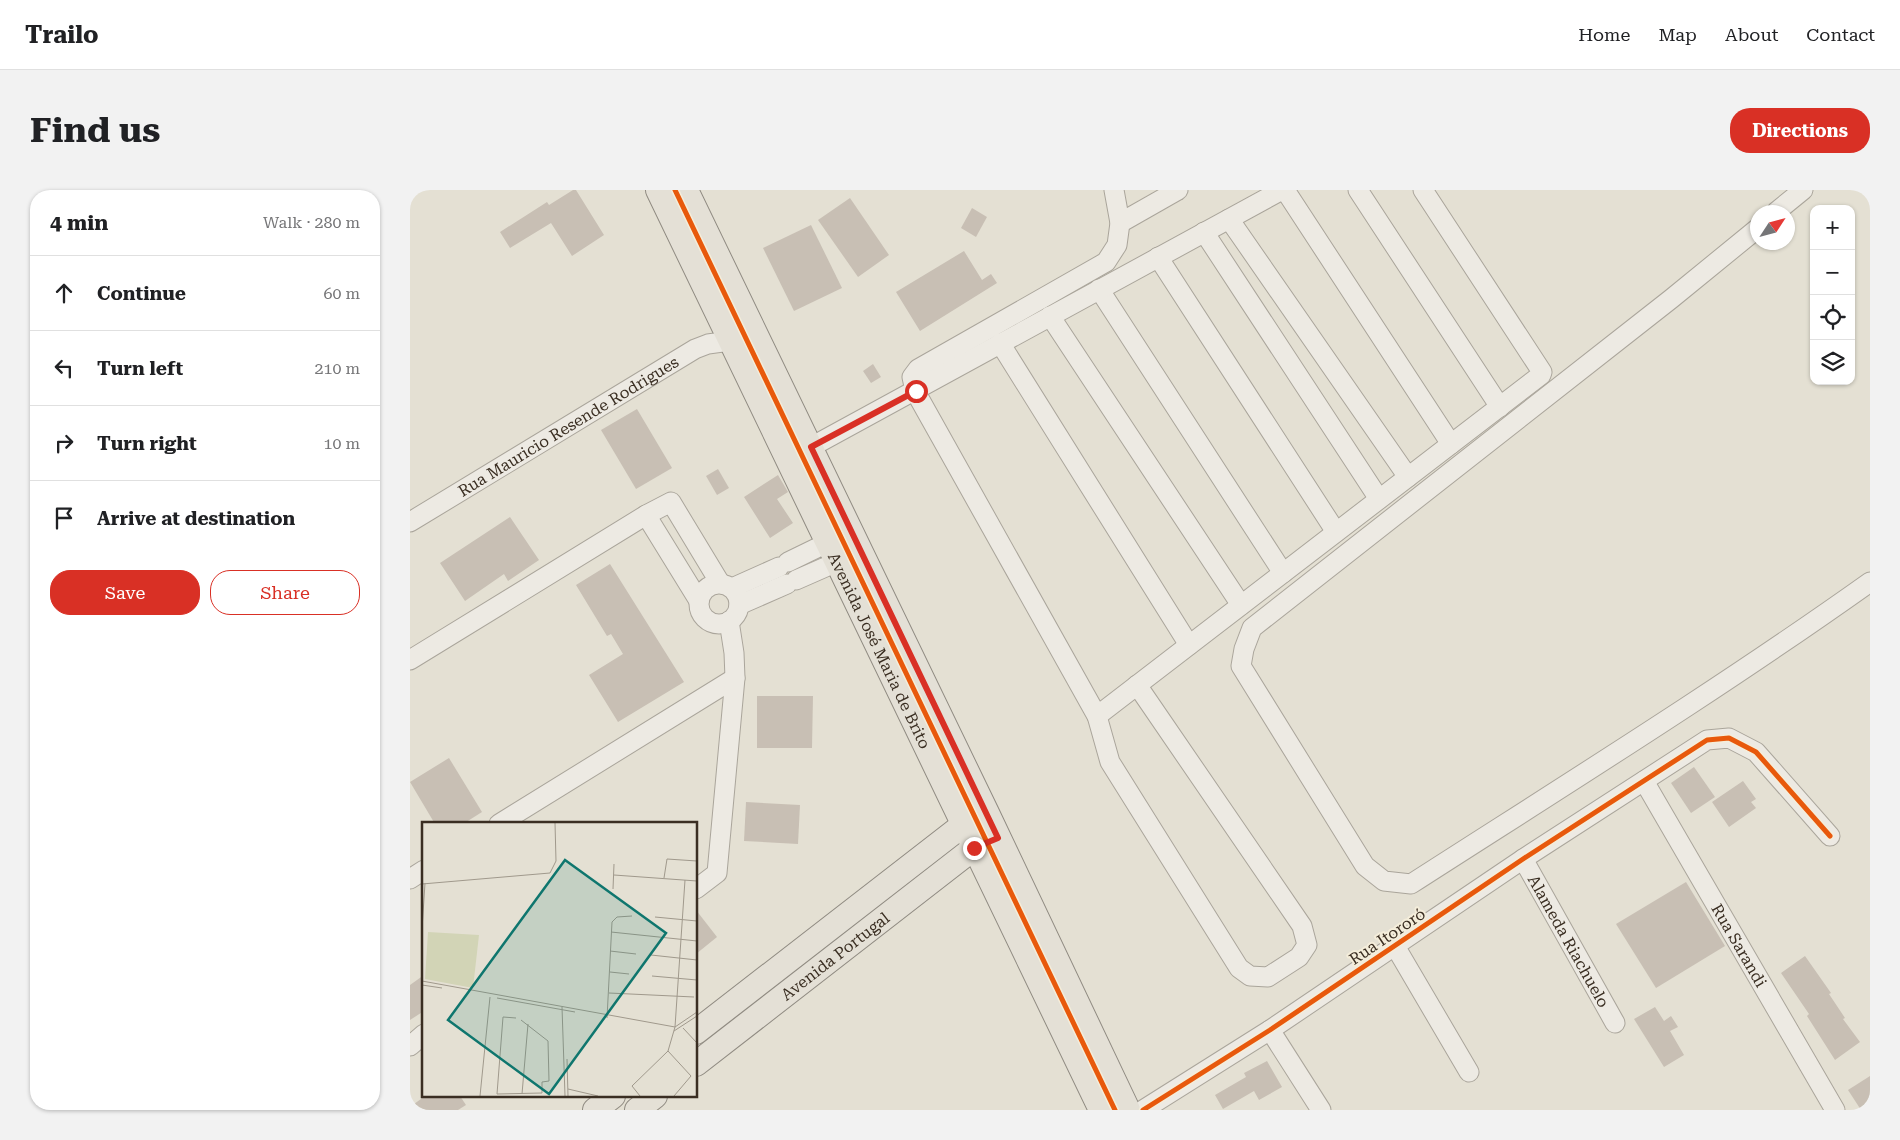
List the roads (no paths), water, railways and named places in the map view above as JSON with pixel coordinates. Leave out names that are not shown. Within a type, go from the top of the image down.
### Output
[{"type":"main road","name":"Avenida José Maria de Brito","points":[[658,190],[1101,1110]]},
{"type":"main road","name":"Avenida José Maria de Brito","points":[[686,190],[987,813],[1128,1110]]},
{"type":"main road","name":"Avenida Portugal","points":[[698,1030],[963,825],[987,813]]},
{"type":"main road","name":"Avenida Portugal","points":[[698,1062],[974,848],[998,838]]},
{"type":"main road","points":[[595,1110],[610,1098]]},
{"type":"main road","points":[[637,1110],[652,1098]]},
{"type":"street","points":[[1114,190],[1120,223],[1117,245],[1106,262],[918,369],[912,377],[916,391],[1096,716],[1110,762],[1239,968],[1250,976],[1268,977],[1299,957],[1307,945],[1302,926],[1137,685]]},
{"type":"street","points":[[1120,223],[1178,190]]},
{"type":"street","points":[[811,447],[1283,190],[1451,444]]},
{"type":"street","points":[[1358,190],[1500,407]]},
{"type":"street","points":[[1096,716],[1408,478],[1542,372],[1423,190]]},
{"type":"street","points":[[1785,205],[1803,190]]},
{"type":"street","points":[[1228,219],[1408,478]]},
{"type":"street","points":[[1204,232],[1379,499]]},
{"type":"street","points":[[1750,235],[1671,299],[1252,628],[1244,649],[1241,666],[1364,866],[1384,880],[1411,884],[1661,724],[1870,582]]},
{"type":"street","points":[[1158,257],[1336,532]]},
{"type":"street","points":[[1099,289],[1283,573]]},
{"type":"street","points":[[1050,316],[1240,606]]},
{"type":"street","name":"Rua Mauricio Resende Rodrigues","points":[[410,522],[696,349],[708,344],[730,341]]},
{"type":"street","points":[[1000,343],[1189,645]]},
{"type":"street","points":[[410,660],[646,515],[671,502],[730,592],[738,612],[723,624],[710,622],[701,614],[699,601],[700,595],[708,586],[730,592],[788,584],[832,553]]},
{"type":"street","points":[[646,515],[699,601]]},
{"type":"street","points":[[730,592],[780,566],[832,553]]},
{"type":"street","points":[[780,566],[788,584]]},
{"type":"street","points":[[698,888],[717,873],[734,678],[734,653],[729,621]]},
{"type":"street","points":[[502,822],[734,678]]},
{"type":"street","name":"Rua Itororó","points":[[1143,1110],[1270,1030],[1523,859],[1707,740],[1729,738],[1756,752],[1830,836]]},
{"type":"street","name":"Rua Sarandi","points":[[1644,781],[1835,1110]]},
{"type":"street","name":"Alameda Riachuelo","points":[[1523,859],[1615,1023]]},
{"type":"street","points":[[410,879],[422,871]]},
{"type":"street","points":[[1395,946],[1469,1072]]},
{"type":"street","points":[[1270,1030],[1321,1110]]},
{"type":"street","points":[[410,1046],[422,1036]]}]
